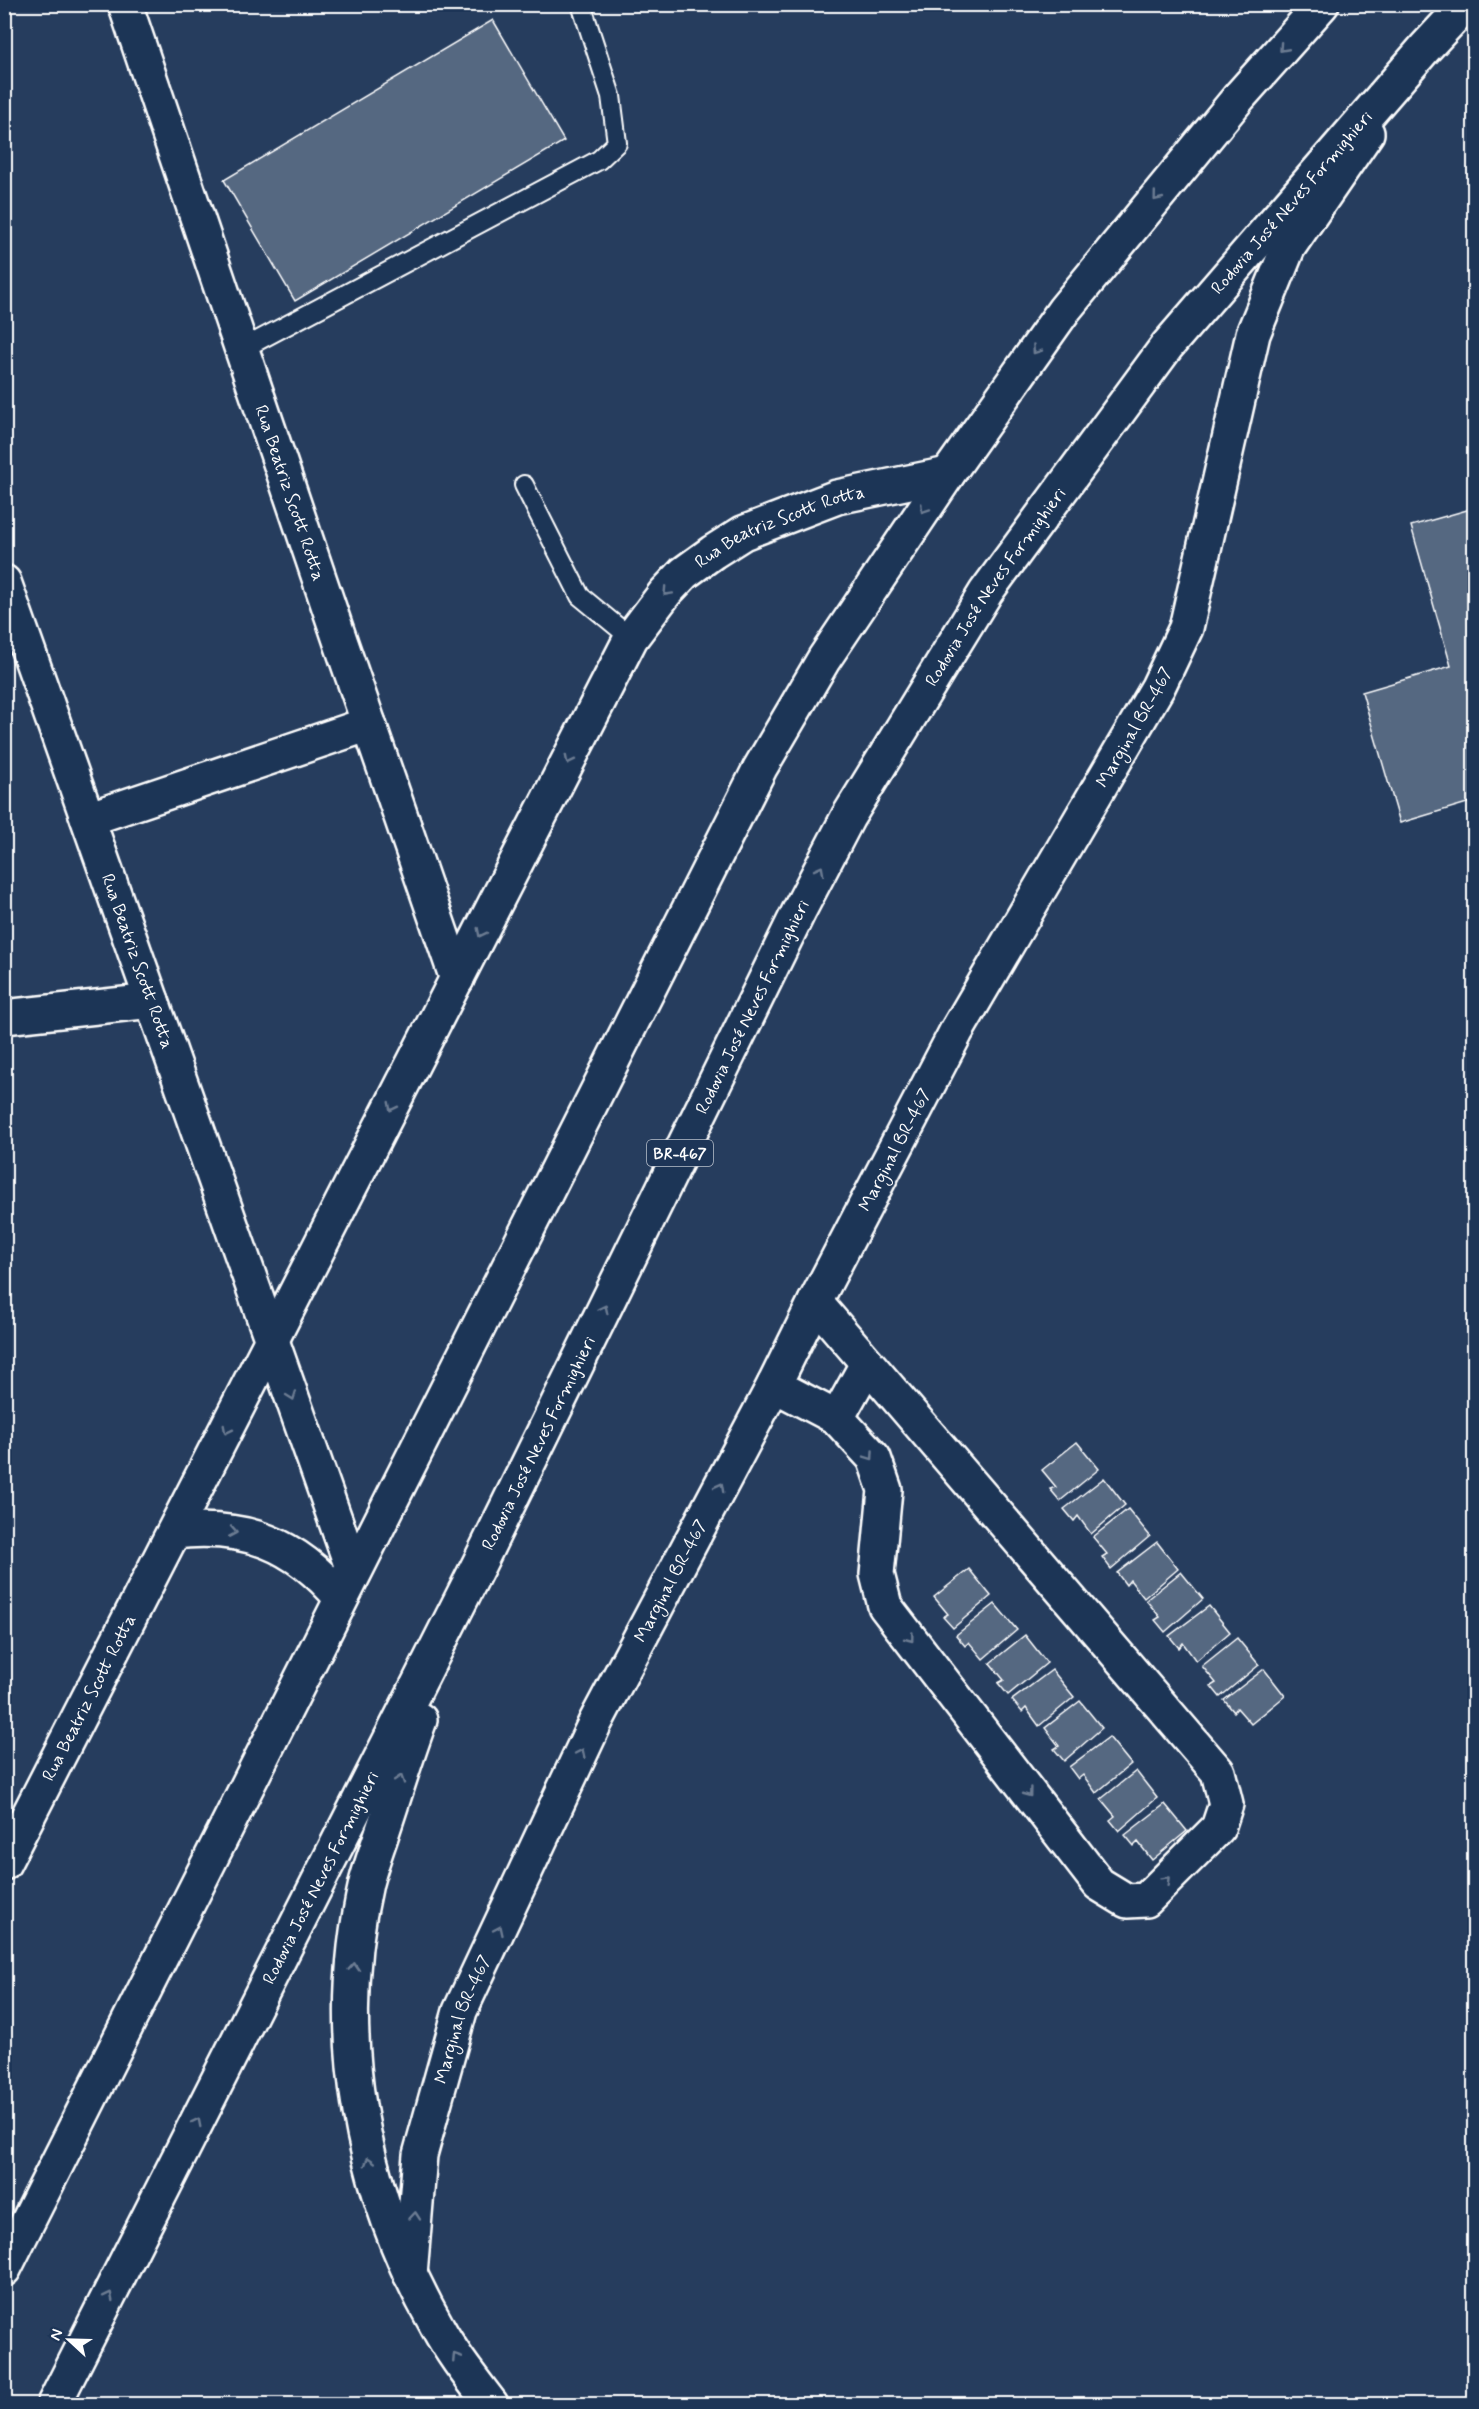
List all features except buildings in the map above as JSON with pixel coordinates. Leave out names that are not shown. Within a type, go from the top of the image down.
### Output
[{"type":"main road","name":"Rua Beatriz Scott Rotta","points":[[125,4],[457,979]]},
{"type":"main road","points":[[4,2269],[760,768],[824,659],[948,474],[1064,310],[1240,96],[1322,4]]},
{"type":"main road","name":"Rodovia José Neves Formighieri","points":[[54,2404],[480,1562],[800,909],[848,817],[986,592],[1167,346],[1425,48],[1466,4]]},
{"type":"main road","name":"Marginal BR-467","points":[[410,2274],[420,2156],[460,2012],[595,1723],[774,1385],[814,1302],[956,1032],[1158,687],[1186,628],[1253,334],[1288,248],[1425,48]]},
{"type":"main road","name":"Rua Beatriz Scott Rotta","points":[[4,1863],[632,638],[665,593],[684,573],[743,533],[837,497],[948,474]]},
{"type":"main road","name":"Rua Beatriz Scott Rotta","points":[[6,590],[272,1341],[348,1586]]},
{"type":"main road","points":[[88,819],[369,724]]},
{"type":"main road","points":[[4,1017],[152,1001]]},
{"type":"main road","points":[[774,1385],[837,1418],[874,1458],[885,1490],[877,1574],[885,1606],[1098,1884],[1127,1900],[1146,1900],[1218,1828],[1227,1804],[1218,1772],[814,1302]]},
{"type":"main road","points":[[837,1418],[867,1364]]},
{"type":"main road","points":[[174,1532],[231,1531],[258,1538],[283,1547],[305,1561],[324,1578],[348,1586]]},
{"type":"main road","points":[[480,1562],[408,1752],[370,1872],[353,1963],[351,2023],[356,2089],[365,2142],[384,2211],[410,2274],[437,2327],[461,2365],[491,2404]]},
{"type":"lane","points":[[242,349],[599,160],[617,142],[611,96],[581,4]]},
{"type":"lane","points":[[524,485],[580,596],[632,638]]}]
